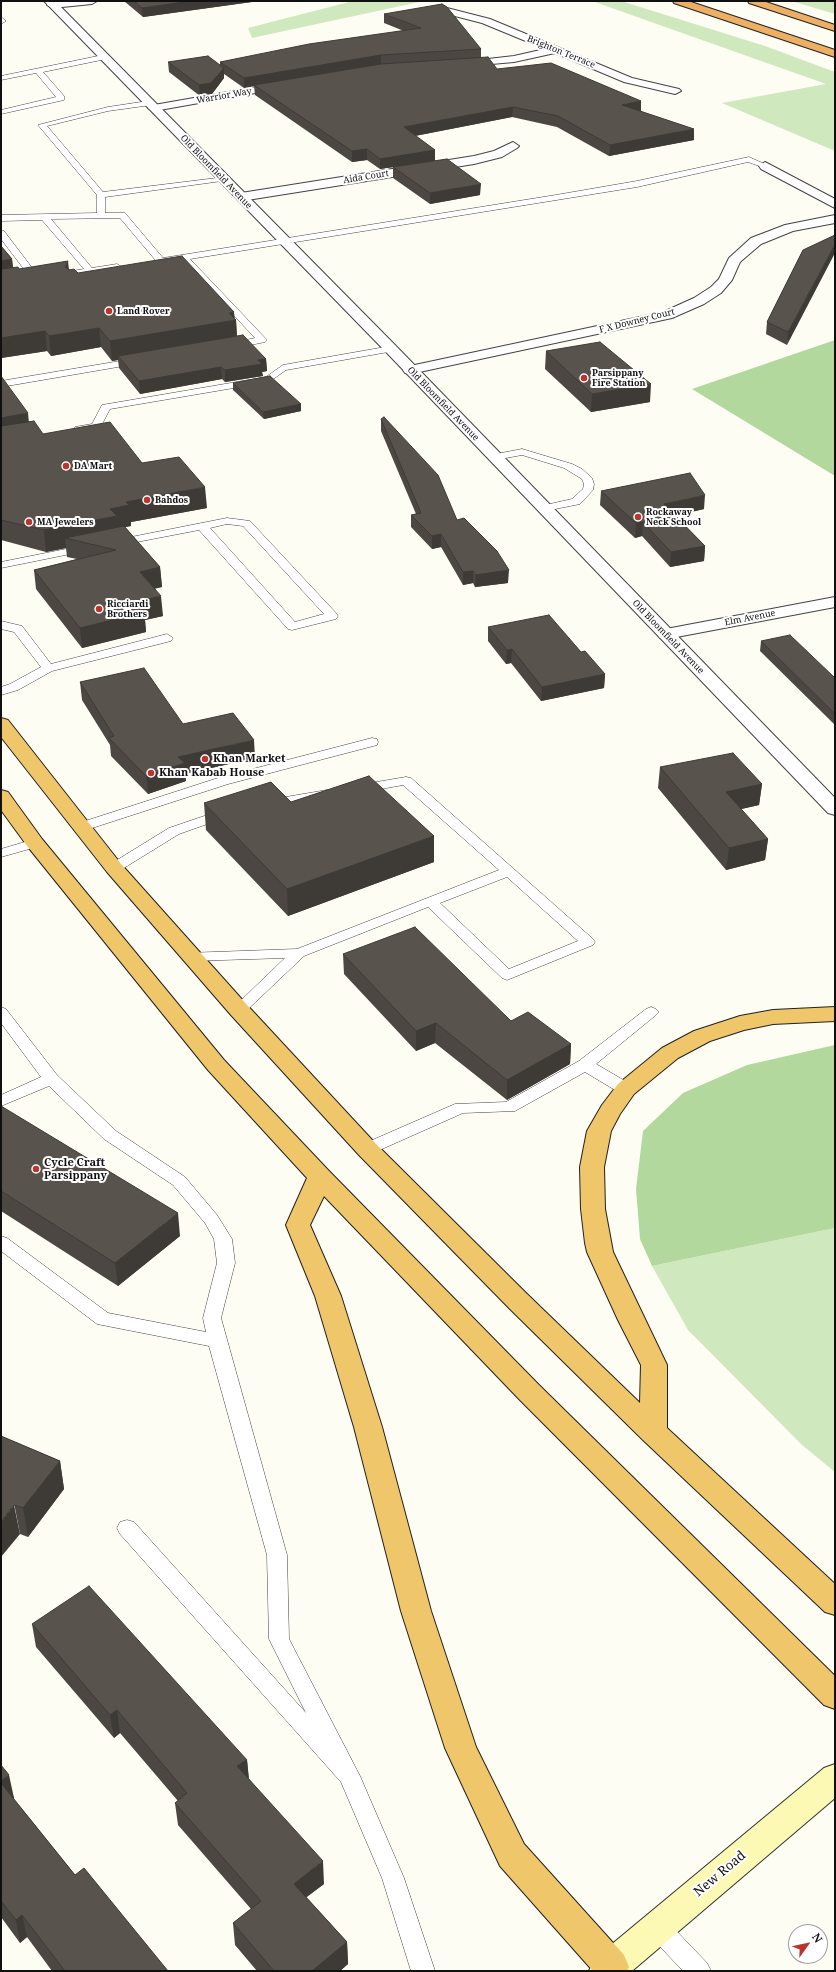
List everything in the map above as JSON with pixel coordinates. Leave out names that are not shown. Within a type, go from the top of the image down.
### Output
[{"type":"highway","points":[[678,1],[835,54]]},
{"type":"highway","points":[[753,1],[835,28]]},
{"type":"highway","points":[[1,724],[114,868],[239,1010],[367,1149],[512,1295],[653,1432],[835,1603]]},
{"type":"highway","points":[[1,796],[35,843],[216,1065],[320,1177],[529,1392],[835,1696]]},
{"type":"highway","points":[[653,1432],[654,1365],[631,1320],[600,1252],[593,1209],[592,1167],[599,1131],[610,1111],[626,1089],[670,1053],[702,1036],[740,1023],[773,1017],[835,1014]]},
{"type":"highway","points":[[320,1177],[298,1225],[328,1296],[368,1427],[416,1610],[461,1748],[512,1855],[609,1969]]},
{"type":"main road","name":"New Road","points":[[609,1969],[835,1778]]},
{"type":"street","points":[[51,3],[92,1]]},
{"type":"street","name":"Old Bloomfield Avenue","points":[[51,3],[222,179],[391,349],[835,809]]},
{"type":"street","name":"Brighton Terrace","points":[[446,11],[486,21],[628,80],[675,91]]},
{"type":"street","points":[[452,65],[494,62],[555,50]]},
{"type":"street","name":"Warrior Way","points":[[151,106],[298,83]]},
{"type":"street","name":"Aida Court","points":[[241,197],[474,160],[498,154],[513,146]]},
{"type":"street","points":[[765,166],[835,204]]},
{"type":"street","name":"F X Downey Court","points":[[410,370],[667,315],[700,301],[716,290],[724,280],[734,261],[743,251],[756,241],[790,228],[835,219]]},
{"type":"street","name":"Elm Avenue","points":[[666,634],[835,602]]},
{"type":"lane","points":[[1,78],[103,57]]},
{"type":"lane","points":[[1,112],[61,98],[38,71]]},
{"type":"lane","points":[[101,216],[101,195],[42,125],[108,109],[151,106]]},
{"type":"lane","points":[[149,262],[284,242],[556,198],[637,184],[749,159],[765,166]]},
{"type":"lane","points":[[101,195],[222,179]]},
{"type":"lane","points":[[1,218],[122,215],[160,260]]},
{"type":"lane","points":[[44,217],[90,271]]},
{"type":"lane","points":[[1,233],[4,242],[36,279]]},
{"type":"lane","points":[[184,257],[262,340],[224,347]]},
{"type":"lane","points":[[22,281],[128,265]]},
{"type":"lane","points":[[87,281],[122,274]]},
{"type":"lane","points":[[67,431],[96,426],[106,407],[269,379],[283,368],[391,349]]},
{"type":"lane","points":[[1,384],[147,360]]},
{"type":"lane","points":[[495,457],[522,452],[568,466],[578,471],[590,484],[588,490],[576,502],[545,508]]},
{"type":"lane","points":[[1,565],[226,521],[246,523],[332,616],[292,626],[202,526]]},
{"type":"lane","points":[[1,625],[18,629],[48,668]]},
{"type":"lane","points":[[1,691],[14,687],[48,668],[167,638]]},
{"type":"lane","points":[[81,827],[223,781],[372,742]]},
{"type":"lane","points":[[255,806],[406,781],[588,942],[507,975],[430,902]]},
{"type":"lane","points":[[114,868],[174,831],[225,813],[240,810]]},
{"type":"lane","points":[[1,853],[35,843]]},
{"type":"lane","points":[[191,956],[299,953],[509,871]]},
{"type":"lane","points":[[239,1010],[299,953]]},
{"type":"lane","points":[[1,1012],[51,1079],[110,1135],[179,1181],[211,1218],[223,1240],[226,1263],[212,1318],[217,1341],[277,1555],[279,1639],[349,1776],[393,1878],[423,1971]]},
{"type":"lane","points":[[367,1149],[461,1108],[509,1107],[586,1065],[651,1012]]},
{"type":"lane","points":[[586,1065],[626,1089]]},
{"type":"lane","points":[[1,1101],[51,1079]]},
{"type":"lane","points":[[1,1242],[103,1319],[217,1341]]},
{"type":"lane","points":[[127,1528],[349,1776]]},
{"type":"lane","points":[[657,1927],[698,1971]]},
{"type":"green space","points":[[353,1],[424,1],[252,38],[248,28]]},
{"type":"green space","points":[[592,1],[621,1],[765,46],[835,72],[835,151],[722,103],[826,84]]},
{"type":"green space","points":[[791,1],[835,1],[835,14]]},
{"type":"green space","points":[[835,340],[835,476],[692,389]]},
{"type":"green space","points":[[835,1045],[835,1228],[652,1266],[640,1239],[636,1189],[643,1131],[683,1093],[747,1065]]},
{"type":"green space","points":[[835,1228],[835,1472],[802,1445],[688,1330],[652,1266]]},
{"type":"building","points":[[134,1],[191,1],[142,8]]},
{"type":"building","points":[[442,4],[447,7],[481,49],[381,55],[244,78],[220,62],[309,44],[421,28],[384,14]]},
{"type":"building","points":[[208,56],[224,68],[211,83],[199,85],[168,62]]},
{"type":"building","points":[[488,57],[497,69],[551,63],[641,101],[622,105],[694,129],[610,145],[558,116],[513,107],[404,127],[435,150],[380,159],[367,149],[352,151],[254,85],[381,64]]},
{"type":"building","points":[[447,159],[481,184],[430,193],[393,167]]},
{"type":"building","points":[[835,235],[835,244],[788,332],[767,322],[803,250]]},
{"type":"building","points":[[1,246],[12,259],[1,261]]},
{"type":"building","name":"Land Rover","points":[[182,256],[234,312],[229,313],[236,320],[110,341],[99,328],[49,336],[45,331],[1,338],[1,269],[18,267],[19,269],[68,261],[65,267],[70,270],[74,269],[78,273]]},
{"type":"building","points":[[243,335],[266,359],[258,360],[262,364],[225,370],[221,367],[139,381],[118,356]]},
{"type":"building","points":[[600,342],[651,384],[592,394],[546,351]]},
{"type":"building","points":[[1,376],[28,413],[1,418]]},
{"type":"building","points":[[270,376],[301,404],[263,412],[233,383]]},
{"type":"building","points":[[384,417],[438,475],[457,520],[464,518],[497,551],[509,570],[476,575],[473,571],[463,572],[441,534],[432,536],[411,515],[421,513],[381,419]]},
{"type":"building","points":[[34,421],[43,434],[110,422],[142,463],[179,457],[205,487],[126,502],[129,505],[110,509],[117,516],[44,530],[1,520],[1,426]]},
{"type":"building","points":[[690,473],[705,495],[664,504],[705,546],[671,552],[643,522],[636,523],[601,491]]},
{"type":"building","points":[[124,526],[160,567],[140,572],[161,596],[136,602],[145,612],[80,628],[34,570],[116,550],[65,538]]},
{"type":"building","points":[[549,615],[581,652],[585,651],[605,674],[542,687],[512,649],[507,650],[488,627]]},
{"type":"building","points":[[790,635],[835,678],[835,714],[761,641]]},
{"type":"building","points":[[144,668],[183,724],[233,713],[254,740],[178,757],[185,763],[146,776],[109,738],[114,736],[80,682]]},
{"type":"building","points":[[733,753],[762,784],[726,792],[768,839],[729,848],[660,767]]},
{"type":"building","points":[[369,776],[434,836],[287,889],[204,803],[271,782],[291,802]]},
{"type":"building","points":[[415,927],[511,1021],[528,1012],[571,1044],[507,1080],[436,1023],[416,1031],[343,954]]},
{"type":"building","name":"Cycle Craft Parsippany","points":[[1,1106],[178,1213],[115,1263],[1,1191]]},
{"type":"building","points":[[1,1436],[60,1461],[23,1508],[14,1505],[1,1522]]},
{"type":"building","points":[[89,1586],[247,1760],[237,1766],[323,1861],[294,1884],[347,1942],[312,1971],[274,1971],[233,1923],[261,1901],[175,1803],[187,1793],[117,1710],[110,1715],[32,1624]]},
{"type":"building","points":[[1,1765],[9,1775],[1,1781]]},
{"type":"building","points":[[1,1783],[75,1875],[84,1868],[168,1971],[65,1971],[22,1915],[16,1920],[1,1901]]},
{"type":"place","name":"Land Rover","points":[[109,311]]},
{"type":"place","name":"Parsippany Fire Station","points":[[584,378]]},
{"type":"place","name":"DA Mart","points":[[66,466]]},
{"type":"place","name":"Bahdos","points":[[147,500]]},
{"type":"place","name":"Rockaway Neck School","points":[[638,517]]},
{"type":"place","name":"MA Jewelers","points":[[29,522]]},
{"type":"place","name":"Ricciardi Brothers","points":[[99,609]]},
{"type":"place","name":"Khan Market","points":[[205,759]]},
{"type":"place","name":"Khan Kabab House","points":[[151,773]]},
{"type":"place","name":"Cycle Craft Parsippany","points":[[36,1169]]}]
